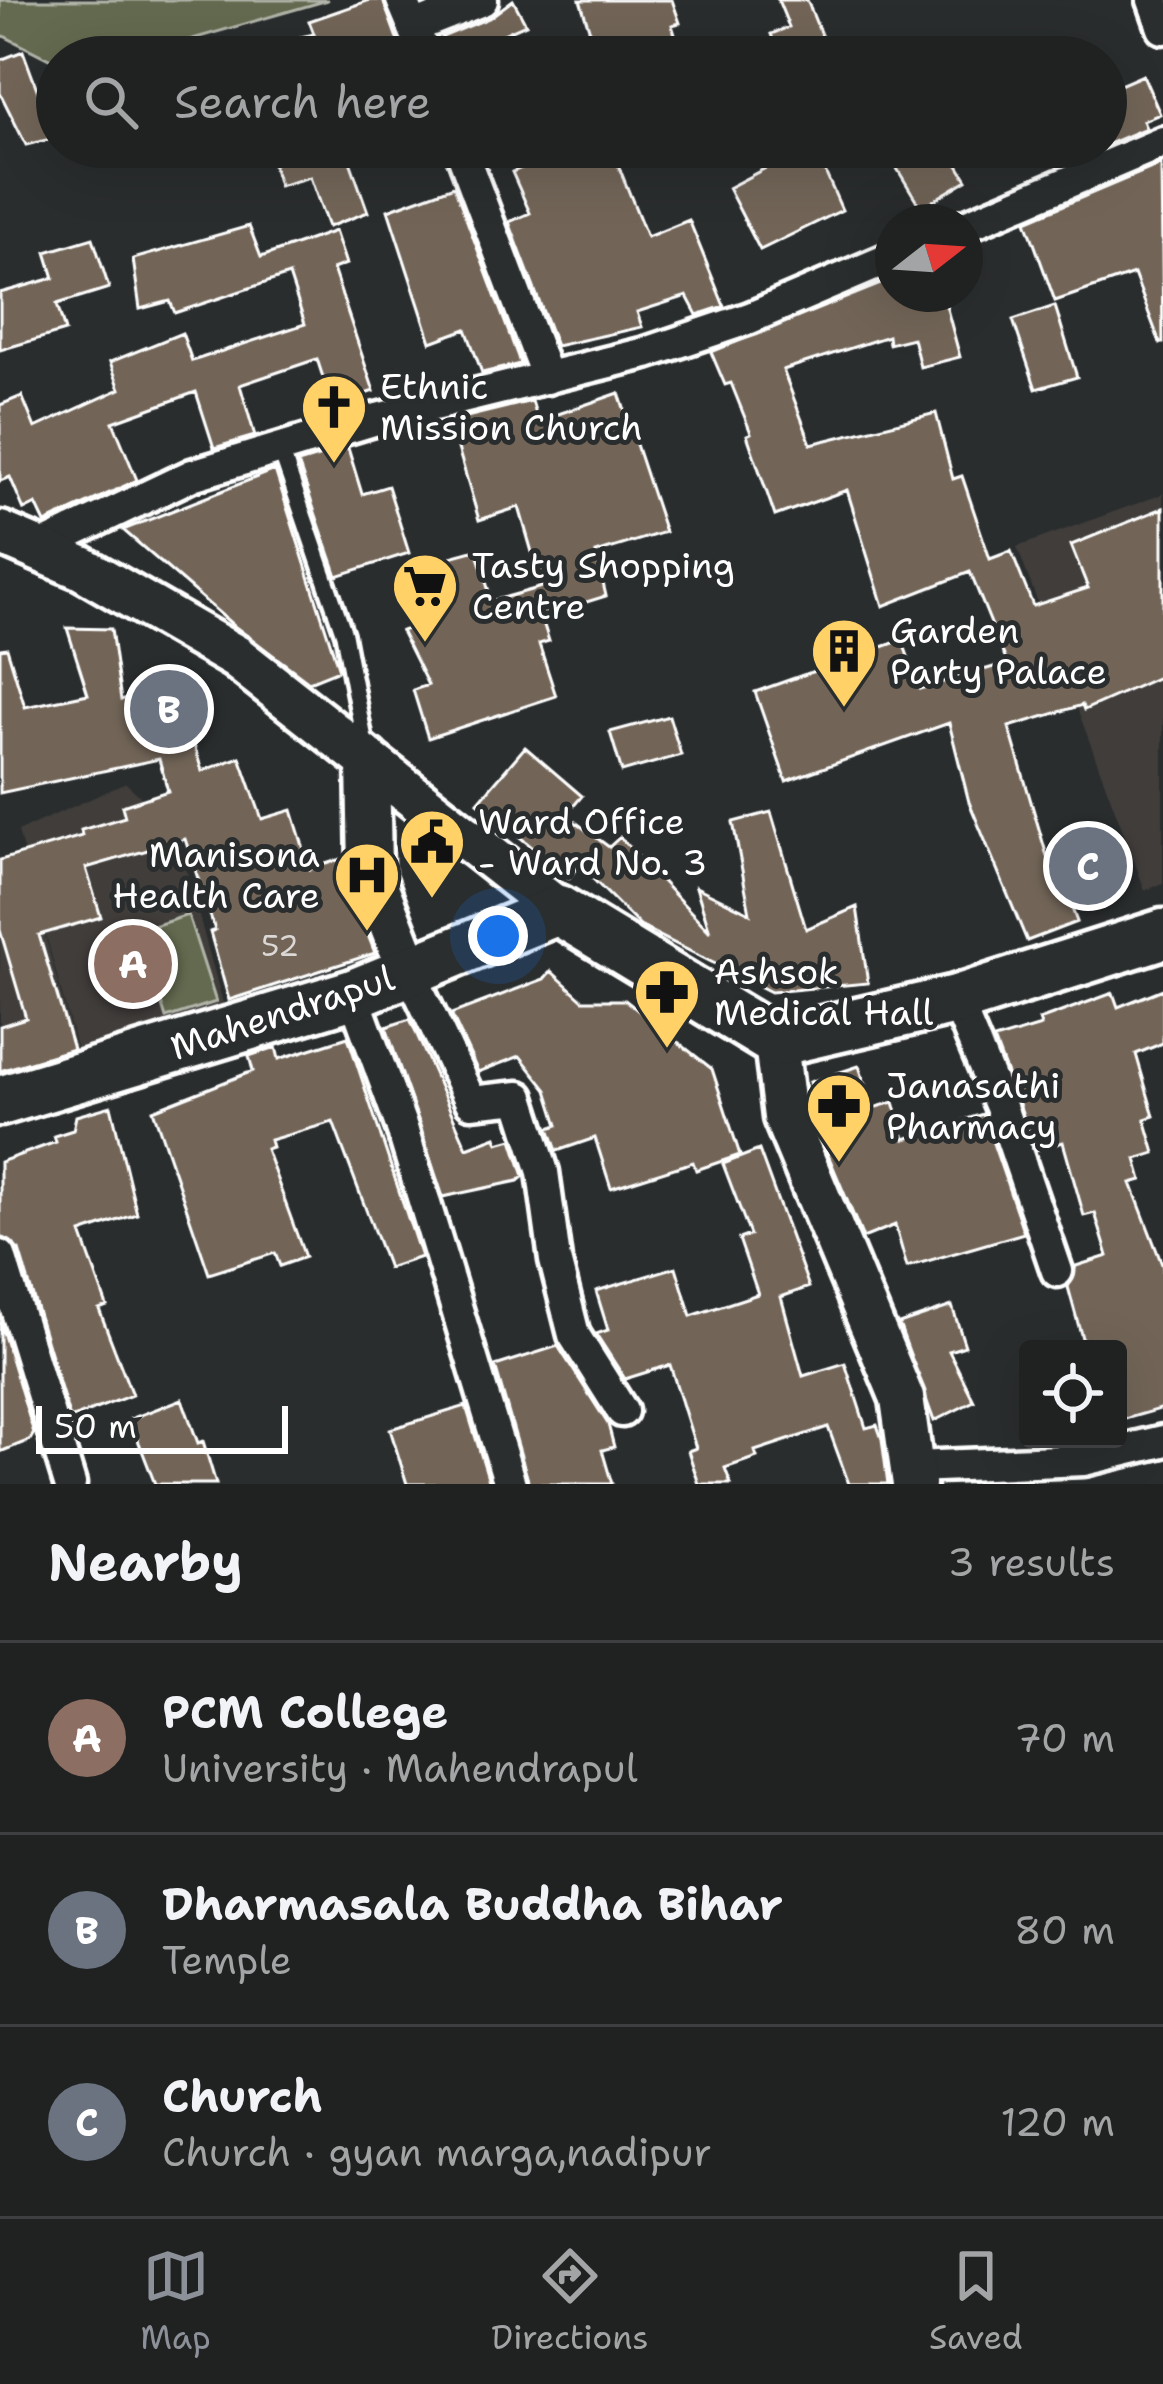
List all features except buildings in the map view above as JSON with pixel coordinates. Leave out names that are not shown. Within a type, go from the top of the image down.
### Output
[{"type":"main road","points":[[18,541],[82,568],[236,657],[559,910],[776,1042],[956,1000],[1163,934]]},
{"type":"main road","points":[[368,760],[370,870],[409,970]]},
{"type":"main road","name":"Mahendrapul","points":[[0,1101],[353,994],[559,910]]},
{"type":"main road","points":[[776,1042],[784,1117],[902,1398],[914,1475]]},
{"type":"street","points":[[408,14],[482,0]]},
{"type":"street","points":[[1153,0],[1163,28]]},
{"type":"street","points":[[1127,157],[1163,142]]},
{"type":"street","points":[[468,168],[548,378]]},
{"type":"street","points":[[983,218],[1102,168]]},
{"type":"street","points":[[18,541],[192,475],[280,448],[548,378],[750,318],[875,265]]},
{"type":"street","points":[[409,970],[472,1102],[519,1097],[543,1172],[555,1260],[574,1335],[622,1411]]},
{"type":"street","points":[[353,994],[402,1127],[511,1484]]},
{"type":"street","points":[[956,1000],[1001,1107],[1057,1271]]},
{"type":"street","points":[[0,1256],[70,1484]]},
{"type":"street","points":[[914,1475],[1084,1460],[1163,1441]]},
{"type":"lane","points":[[280,448],[356,679],[368,760]]},
{"type":"shaded area","points":[[1163,494],[1163,884],[1145,890],[1017,547]]},
{"type":"shaded area","points":[[126,783],[175,829],[229,1025],[82,1069],[18,831]]},
{"type":"shaded area","points":[[35,898],[80,1066],[0,1090],[0,909]]},
{"type":"green space","points":[[0,0],[328,0],[203,36],[36,36],[36,52],[0,34]]},
{"type":"green space","points":[[188,915],[216,1002],[166,1018],[138,931]]},
{"type":"place","name":"Ethnic Mission Church","points":[[334,466]]},
{"type":"place","name":"Tasty Shopping Centre","points":[[425,645]]},
{"type":"place","name":"Dharmasala Buddha Bihar","points":[[169,709]]},
{"type":"place","name":"Garden Party Palace","points":[[844,710]]},
{"type":"place","name":"Church","points":[[1088,866]]},
{"type":"place","name":"Ward Office - Ward No. 3","points":[[432,901]]},
{"type":"place","name":"Manisona Health Care","points":[[367,934]]},
{"type":"place","name":"PCM College","points":[[133,964]]},
{"type":"place","name":"Ashsok Medical Hall","points":[[667,1051]]},
{"type":"place","name":"Janasathi Pharmacy","points":[[839,1165]]}]
